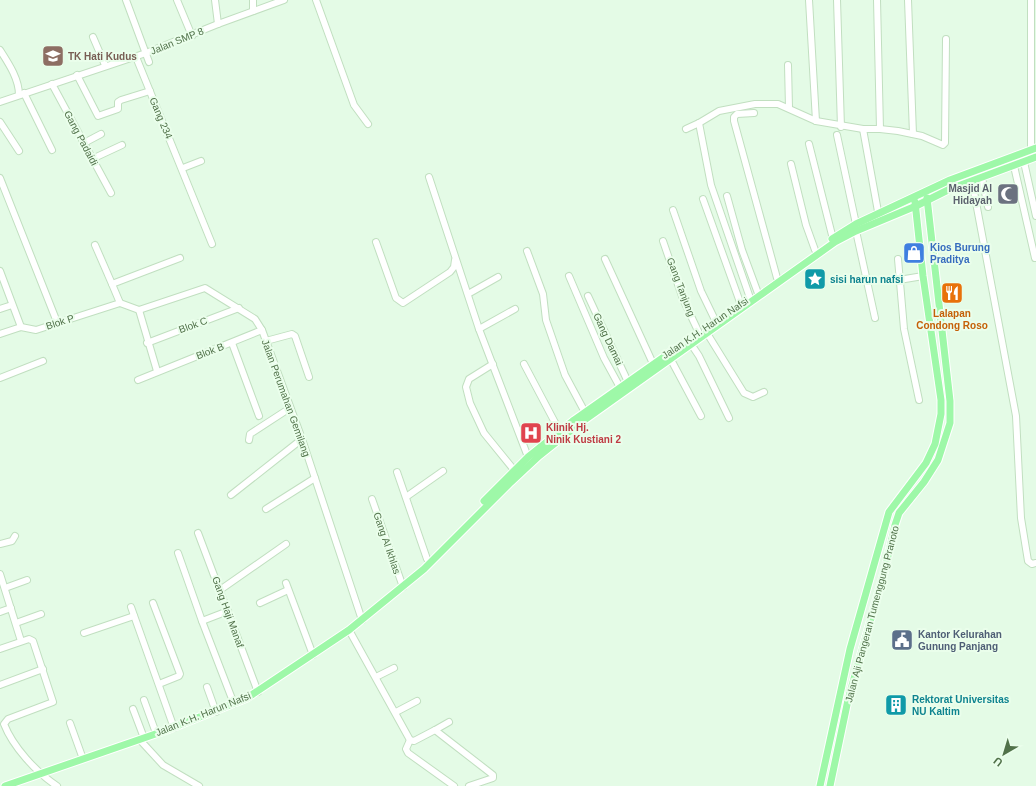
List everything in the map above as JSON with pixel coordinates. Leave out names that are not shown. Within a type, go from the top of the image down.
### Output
[{"type":"main road","name":"Jalan K.H. Harun Nafsi","points":[[670,356],[758,294],[879,213],[915,198],[950,180],[1033,148]]},
{"type":"main road","name":"Jalan K.H. Harun Nafsi","points":[[621,390],[628,382],[691,344],[716,322],[758,294],[777,278],[833,239],[856,228],[880,221],[916,206],[972,181],[1036,158]]},
{"type":"main road","name":"Jalan Aji Pangeran Tumenggung Pranoto","points":[[830,786],[848,700],[899,513],[924,482],[938,460],[950,423],[950,400],[926,192]]},
{"type":"main road","name":"Jalan Aji Pangeran Tumenggung Pranoto","points":[[820,786],[838,698],[888,512],[926,463],[935,444],[941,414],[941,400],[923,276],[915,198]]},
{"type":"main road","name":"Jalan K.H. Harun Nafsi","points":[[418,572],[424,569],[507,482],[514,470],[528,457],[560,432],[654,366]]},
{"type":"main road","name":"Jalan K.H. Harun Nafsi","points":[[9,785],[174,728],[216,712],[258,692],[349,630],[403,587],[418,572],[427,559],[507,482],[586,415]]},
{"type":"main road","points":[[838,698],[848,700]]},
{"type":"street","points":[[126,0],[149,62]]},
{"type":"street","points":[[177,0],[192,36]]},
{"type":"street","points":[[215,0],[218,24]]},
{"type":"street","points":[[253,0],[253,11]]},
{"type":"street","name":"Jalan SMP 8","points":[[0,102],[105,65],[136,57],[192,36],[218,24],[284,0]]},
{"type":"street","points":[[316,0],[354,105],[368,124]]},
{"type":"street","points":[[809,0],[816,121]]},
{"type":"street","points":[[837,0],[841,126]]},
{"type":"street","points":[[877,0],[880,129]]},
{"type":"street","points":[[908,0],[914,134]]},
{"type":"street","points":[[1031,0],[1033,148]]},
{"type":"street","points":[[93,37],[105,65]]},
{"type":"street","points":[[686,129],[719,111],[733,107],[767,103],[778,104],[789,108],[801,116],[816,121],[863,132],[880,129],[914,134],[930,138],[940,144],[945,143],[946,39]]},
{"type":"street","points":[[0,50],[12,70],[21,94],[52,150]]},
{"type":"street","name":"Gang 234","points":[[136,57],[212,244]]},
{"type":"street","points":[[788,65],[789,108]]},
{"type":"street","points":[[77,75],[97,115],[117,110],[119,108],[118,102],[121,100],[150,91]]},
{"type":"street","name":"Gang Padaidi","points":[[52,84],[111,193]]},
{"type":"street","points":[[754,113],[737,114],[734,116],[734,121],[777,278]]},
{"type":"street","points":[[0,122],[19,151]]},
{"type":"street","points":[[699,123],[711,185],[750,298]]},
{"type":"street","points":[[863,132],[880,221]]},
{"type":"street","points":[[84,143],[101,134]]},
{"type":"street","points":[[837,135],[875,318]]},
{"type":"street","points":[[809,144],[833,239]]},
{"type":"street","points":[[92,159],[122,145]]},
{"type":"street","points":[[182,168],[201,161]]},
{"type":"street","points":[[1024,162],[1036,216]]},
{"type":"street","points":[[790,164],[806,225],[816,250]]},
{"type":"street","points":[[1014,166],[1035,258]]},
{"type":"street","points":[[429,177],[479,329],[528,457]]},
{"type":"street","points":[[0,178],[57,322]]},
{"type":"street","points":[[982,178],[988,207]]},
{"type":"street","points":[[972,181],[1016,416],[1018,478],[1024,540],[1028,561],[1032,564],[1036,563]]},
{"type":"street","points":[[727,196],[758,294]]},
{"type":"street","points":[[703,200],[741,305]]},
{"type":"street","points":[[674,210],[701,291],[716,322]]},
{"type":"street","name":"Gang Tanjung","points":[[664,241],[683,299],[744,393],[753,397],[764,392]]},
{"type":"street","points":[[376,242],[396,298],[403,303],[450,272],[454,267],[456,258]]},
{"type":"street","points":[[95,245],[120,303],[138,310],[157,371]]},
{"type":"street","points":[[527,251],[542,294],[546,320],[565,375],[586,415]]},
{"type":"street","points":[[112,284],[180,258]]},
{"type":"street","points":[[605,258],[654,366]]},
{"type":"street","points":[[898,259],[904,329],[919,400]]},
{"type":"street","points":[[0,271],[21,327]]},
{"type":"street","points":[[569,276],[604,358],[621,390]]},
{"type":"street","points":[[899,280],[923,276]]},
{"type":"street","points":[[468,294],[498,277]]},
{"type":"street","name":"Jalan Perumahan Gemilang","points":[[138,310],[205,288],[255,319],[262,330],[302,439],[362,620]]},
{"type":"street","name":"Gang Damai","points":[[588,296],[628,382]]},
{"type":"street","name":"Blok P","points":[[0,334],[21,327],[36,330],[120,303]]},
{"type":"street","points":[[0,309],[12,305]]},
{"type":"street","name":"Blok C","points":[[147,342],[239,308]]},
{"type":"street","points":[[479,329],[515,309]]},
{"type":"street","name":"Blok B","points":[[138,380],[157,371],[262,330]]},
{"type":"street","points":[[266,341],[288,334],[296,336],[309,378]]},
{"type":"street","points":[[232,343],[259,416]]},
{"type":"street","points":[[691,344],[700,356],[729,418]]},
{"type":"street","points":[[670,356],[701,416]]},
{"type":"street","points":[[0,378],[43,361]]},
{"type":"street","points":[[493,364],[469,379],[466,387],[470,403],[484,433],[514,470]]},
{"type":"street","points":[[524,364],[560,432]]},
{"type":"street","points":[[248,440],[250,434],[288,404]]},
{"type":"street","points":[[231,495],[302,439]]},
{"type":"street","points":[[406,497],[443,471]]},
{"type":"street","points":[[397,472],[427,559]]},
{"type":"street","points":[[266,509],[314,478]]},
{"type":"street","name":"Gang Al Ikhlas","points":[[372,499],[403,587]]},
{"type":"street","name":"Gang Haji Manaf","points":[[198,533],[258,692]]},
{"type":"street","points":[[0,544],[12,541],[15,536]]},
{"type":"street","points":[[220,590],[286,544]]},
{"type":"street","points":[[178,553],[220,670],[234,704]]},
{"type":"street","points":[[0,574],[21,641]]},
{"type":"street","points":[[5,588],[27,580]]},
{"type":"street","points":[[286,583],[313,655]]},
{"type":"street","points":[[260,603],[288,590]]},
{"type":"street","points":[[153,603],[180,674],[180,676],[159,684]]},
{"type":"street","points":[[131,607],[174,728]]},
{"type":"street","points":[[0,612],[11,608]]},
{"type":"street","points":[[202,621],[228,611]]},
{"type":"street","points":[[16,623],[41,614]]},
{"type":"street","points":[[84,633],[134,616]]},
{"type":"street","points":[[349,630],[396,712],[410,740],[406,750],[408,753],[454,786]]},
{"type":"street","points":[[0,649],[29,639],[33,642],[54,702],[8,718],[4,724],[11,741],[39,774],[57,786]]},
{"type":"street","points":[[376,677],[394,668]]},
{"type":"street","points":[[0,685],[43,669]]},
{"type":"street","points":[[207,688],[216,712]]},
{"type":"street","points":[[144,700],[156,733]]},
{"type":"street","points":[[396,712],[417,701]]},
{"type":"street","points":[[132,709],[142,739],[163,765],[199,786]]},
{"type":"street","points":[[410,740],[414,741],[449,722]]},
{"type":"street","points":[[70,723],[83,759]]},
{"type":"street","points":[[435,730],[494,775],[493,778],[469,786]]},
{"type":"street","points":[[439,775],[446,786]]},
{"type":"place","name":"TK Hati Kudus","points":[[53,56]]},
{"type":"place","name":"Masjid Al Hidayah","points":[[1008,194]]},
{"type":"place","name":"Kios Burung Praditya","points":[[914,253]]},
{"type":"place","name":"sisi harun nafsi","points":[[815,279]]},
{"type":"place","name":"Lalapan Condong Roso","points":[[952,293]]},
{"type":"place","name":"Klinik Hj. Ninik Kustiani 2","points":[[531,433]]},
{"type":"place","name":"Kantor Kelurahan Gunung Panjang","points":[[902,640]]},
{"type":"place","name":"Rektorat Universitas NU Kaltim","points":[[896,705]]}]
